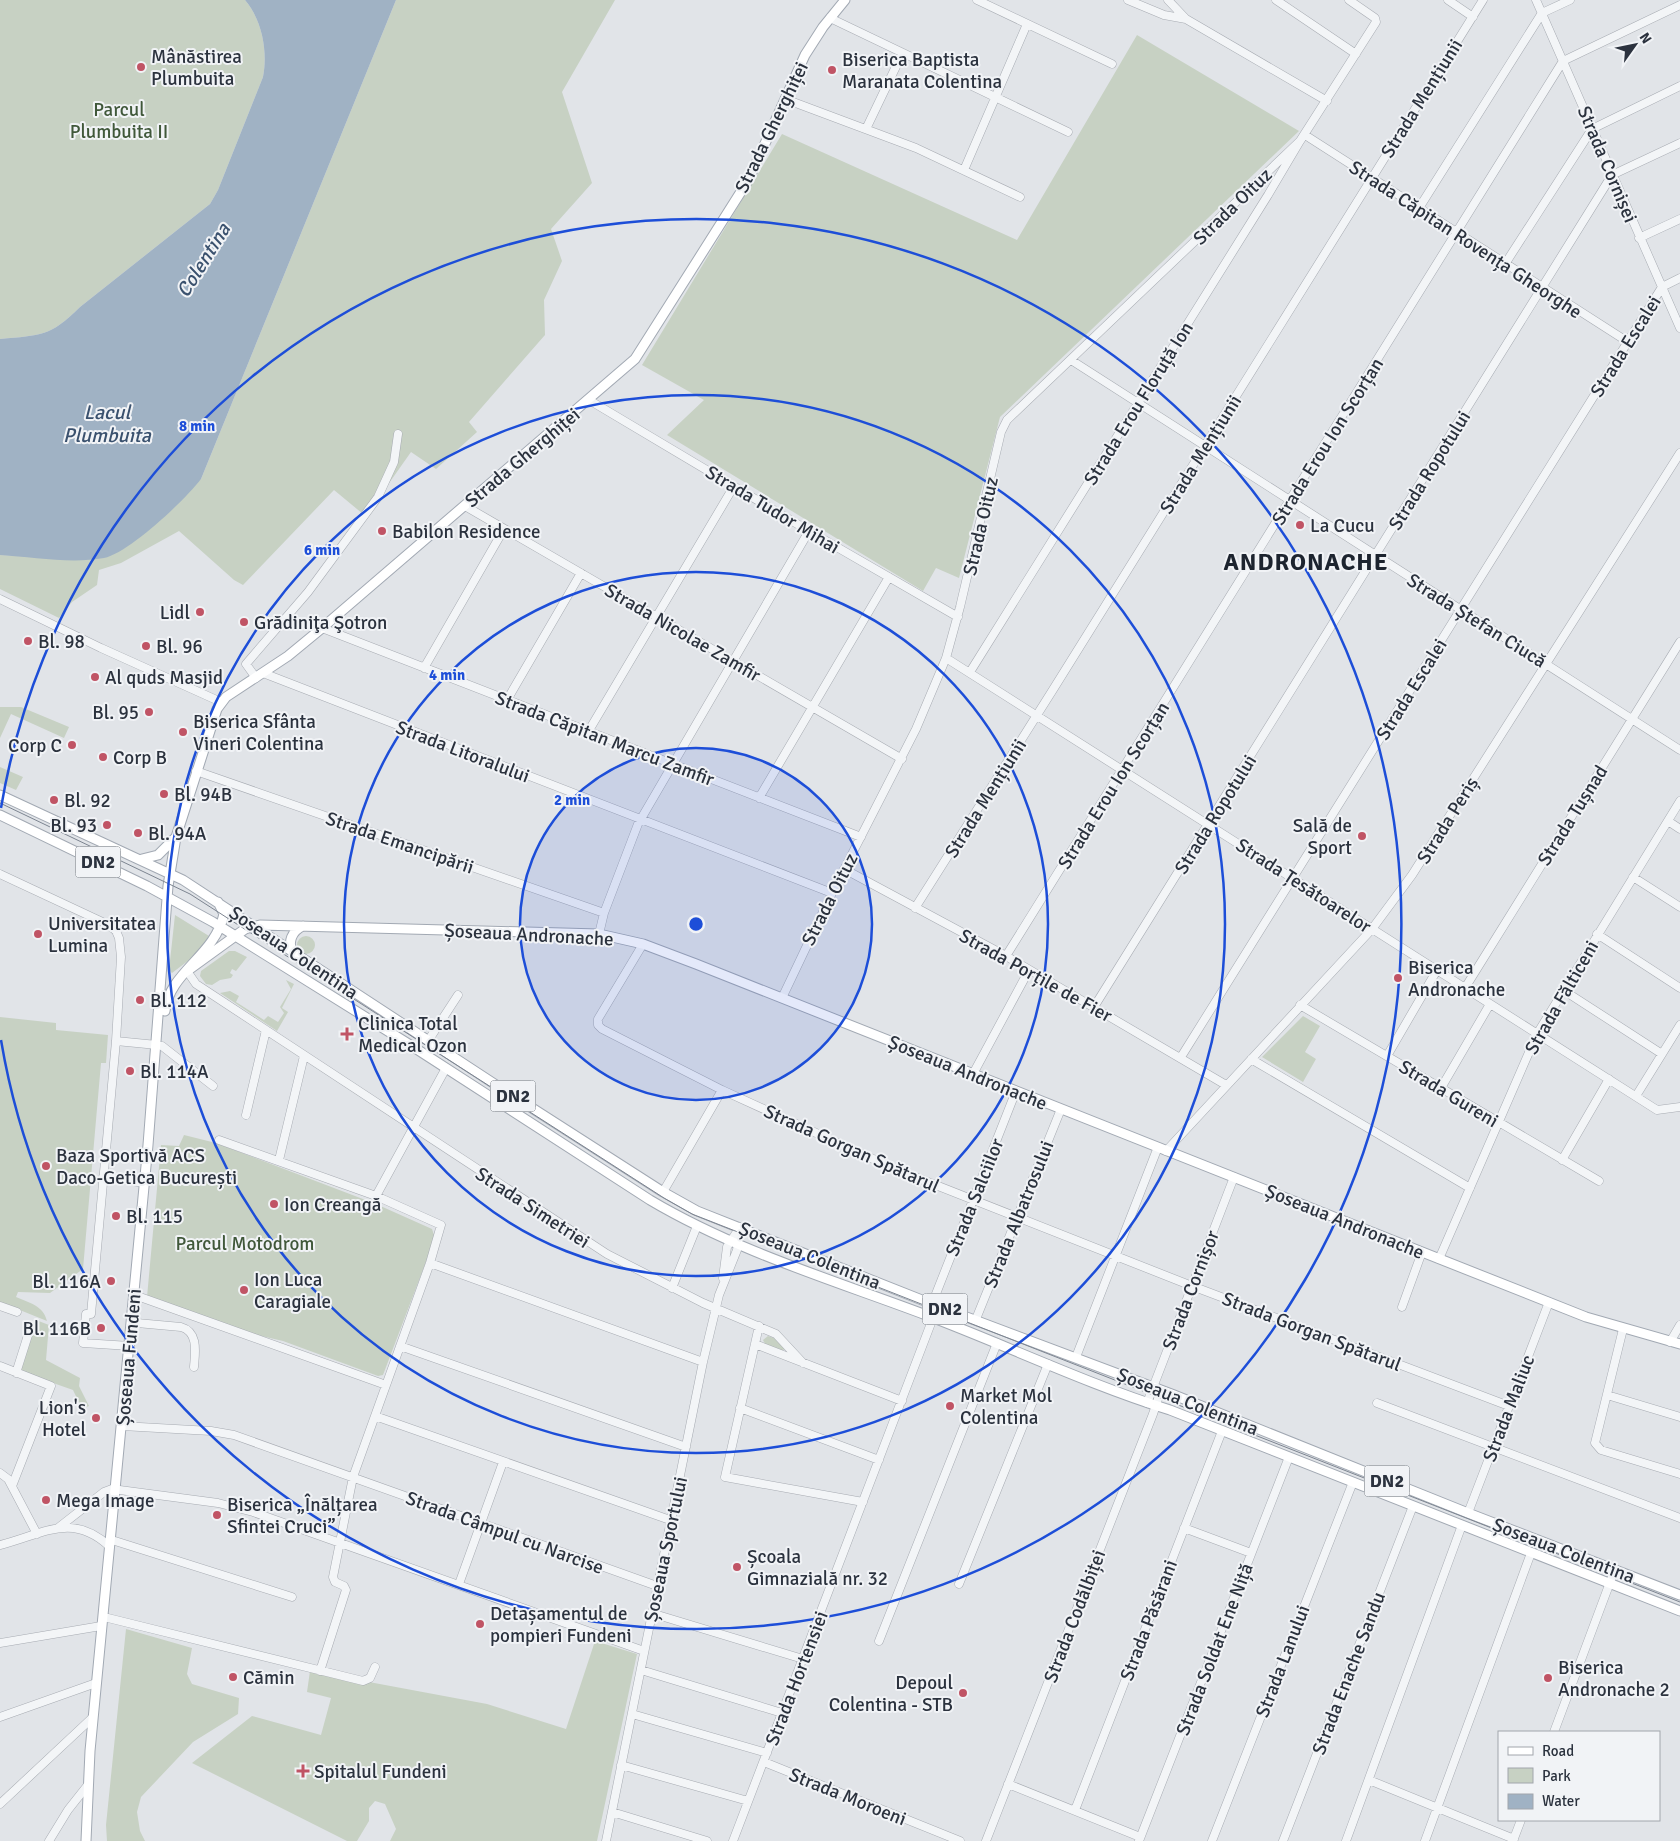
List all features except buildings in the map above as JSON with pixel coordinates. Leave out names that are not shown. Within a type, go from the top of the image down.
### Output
[{"type":"main road","name":"Strada Gherghiței","points":[[221,702],[322,628],[631,364],[640,353],[749,179],[805,55],[830,18],[845,0]]},
{"type":"main road","points":[[170,873],[176,837],[196,771],[221,702]]},
{"type":"main road","name":"Șoseaua Colentina","points":[[0,795],[170,873],[218,902],[428,1041],[663,1192],[697,1211],[932,1304],[1156,1388],[1468,1513],[1680,1595]]},
{"type":"main road","name":"Șoseaua Colentina","points":[[0,815],[168,896],[220,926],[446,1068],[650,1200],[697,1226],[1147,1402],[1155,1410],[1222,1431],[1680,1611]]},
{"type":"main road","points":[[139,859],[153,858],[176,837]]},
{"type":"main road","name":"Șoseaua Fundeni","points":[[86,1841],[87,1786],[101,1626],[140,1297],[160,1045],[170,873]]},
{"type":"main road","points":[[218,902],[224,911],[220,926]]},
{"type":"main road","name":"Șoseaua Fundeni","points":[[125,1426],[130,1346],[145,1183],[160,1045],[167,1000],[180,978],[204,952],[220,926]]},
{"type":"main road","points":[[235,936],[252,926]]},
{"type":"main road","name":"Șoseaua Andronache","points":[[252,926],[600,934],[643,944],[1549,1302],[1624,1329],[1680,1344]]},
{"type":"main road","points":[[293,953],[290,944],[292,937],[297,929],[303,926]]},
{"type":"main road","name":"Șoseaua Fundeni","points":[[187,971],[235,936]]},
{"type":"main road","points":[[163,972],[172,979],[180,978]]},
{"type":"main road","name":"Șoseaua Fundeni","points":[[92,1841],[94,1776],[108,1618],[112,1544]]},
{"type":"street","points":[[977,0],[1112,64]]},
{"type":"street","points":[[1128,0],[1164,15],[1186,19]]},
{"type":"street","points":[[1168,0],[1186,19],[1327,101]]},
{"type":"street","points":[[1276,0],[1356,54]]},
{"type":"street","points":[[1302,138],[1327,101],[1376,19],[1349,0]]},
{"type":"street","points":[[1448,0],[1472,17]]},
{"type":"street","name":"Strada Mențiunii","points":[[915,908],[1483,0]]},
{"type":"street","name":"Strada Cornișei","points":[[1536,0],[1680,328]]},
{"type":"street","points":[[1419,208],[1542,13],[1570,0]]},
{"type":"street","points":[[1563,61],[1680,5]]},
{"type":"street","points":[[830,18],[1068,132]]},
{"type":"street","points":[[964,170],[1028,24]]},
{"type":"street","points":[[866,129],[902,54]]},
{"type":"street","name":"Strada Erou Ion Scorțan","points":[[1006,956],[1563,61]]},
{"type":"street","points":[[1505,264],[1592,129],[1680,86]]},
{"type":"street","points":[[786,99],[866,129],[964,170],[1020,196]]},
{"type":"street","name":"Strada Căpitan Rovența Gheorghe","points":[[1302,138],[1419,208],[1628,342]]},
{"type":"street","name":"Strada Oituz","points":[[782,998],[844,869],[902,759],[946,658],[958,617],[1004,425],[1015,410],[1071,360],[1302,138]]},
{"type":"street","name":"Strada Erou Floruță Ion","points":[[970,672],[1302,138]]},
{"type":"street","points":[[1612,175],[1680,144]]},
{"type":"street","name":"Strada Ropotului","points":[[1094,1007],[1612,175]]},
{"type":"street","points":[[1640,238],[1680,219]]},
{"type":"street","name":"Strada Escalei","points":[[1181,1057],[1662,287],[1680,278]]},
{"type":"street","name":"Strada Ștefan Ciucă","points":[[1071,360],[1680,750]]},
{"type":"street","name":"Strada Tudor Mihai","points":[[589,400],[810,532],[958,617]]},
{"type":"street","points":[[259,676],[246,664],[308,592],[378,497],[394,462],[398,434]]},
{"type":"street","name":"Strada Periș","points":[[1162,1149],[1251,1059],[1372,929],[1412,875],[1680,453]]},
{"type":"street","points":[[588,732],[734,486]]},
{"type":"street","name":"Strada Nicolae Zamfir","points":[[465,506],[902,759]]},
{"type":"street","points":[[424,668],[504,529]]},
{"type":"street","points":[[600,934],[604,913],[641,819],[810,532]]},
{"type":"street","points":[[507,700],[581,573]]},
{"type":"street","points":[[759,798],[889,577]]},
{"type":"street","points":[[0,599],[101,648],[221,702]]},
{"type":"street","name":"Strada Căpitan Marcu Zamfir","points":[[322,628],[861,837]]},
{"type":"street","name":"Strada Tușnad","points":[[1465,988],[1680,642]]},
{"type":"street","name":"Strada Țesătoarelor","points":[[946,658],[1657,1110],[1663,1111],[1680,1107]]},
{"type":"street","name":"Strada Litoralului","points":[[259,676],[276,680],[832,893]]},
{"type":"street","name":"Strada Emancipării","points":[[196,771],[604,913]]},
{"type":"street","name":"Strada Fălticeni","points":[[1440,1259],[1537,1034],[1680,801]]},
{"type":"street","points":[[1668,821],[1680,829]]},
{"type":"street","name":"Strada Porțile de Fier","points":[[844,869],[1006,956],[1226,1085]]},
{"type":"street","points":[[0,874],[109,925],[116,931],[120,957],[116,1041],[91,1314],[86,1314],[83,1343],[130,1346]]},
{"type":"street","points":[[1633,877],[1680,907]]},
{"type":"street","points":[[1597,934],[1680,988]]},
{"type":"street","name":"Strada Gorgan Spătarul","points":[[643,944],[598,1019],[598,1025],[722,1090],[895,1169],[1192,1286],[1509,1406]]},
{"type":"street","points":[[973,1074],[1029,970]]},
{"type":"street","points":[[1387,1056],[1437,970]]},
{"type":"street","name":"Strada Simetriei","points":[[187,971],[196,984],[607,1254],[672,1288],[780,1337],[802,1363],[902,1401]]},
{"type":"street","points":[[1563,990],[1662,1054]]},
{"type":"street","points":[[428,1041],[458,995]]},
{"type":"street","points":[[1441,1088],[1490,1004]]},
{"type":"street","name":"Strada Gureni","points":[[1300,1005],[1599,1181]]},
{"type":"street","points":[[1636,1096],[1680,1024]]},
{"type":"street","points":[[246,1116],[266,1030]]},
{"type":"street","points":[[116,1041],[160,1045],[213,1086]]},
{"type":"street","points":[[278,1160],[304,1056]]},
{"type":"street","points":[[1251,1059],[1470,1188]]},
{"type":"street","points":[[376,1196],[446,1068]]},
{"type":"street","points":[[1562,1160],[1609,1079]]},
{"type":"street","points":[[663,1192],[722,1090]]},
{"type":"street","name":"Strada Salciilor","points":[[932,1304],[1016,1091]]},
{"type":"street","name":"Strada Albatrosului","points":[[976,1320],[1060,1109]]},
{"type":"street","points":[[220,1140],[376,1196],[441,1225],[430,1263],[353,1477],[339,1543],[334,1580],[344,1586],[346,1590],[320,1671]]},
{"type":"street","points":[[1076,1357],[1116,1255],[1162,1149]]},
{"type":"street","points":[[104,1174],[145,1183]]},
{"type":"street","name":"Strada Cornișor","points":[[1147,1402],[1156,1388],[1192,1286],[1234,1177]]},
{"type":"street","points":[[672,1288],[697,1226]]},
{"type":"street","name":"Șoseaua Sportului","points":[[606,1841],[703,1362],[734,1242],[740,1227]]},
{"type":"street","points":[[1402,1306],[1422,1252]]},
{"type":"street","points":[[430,1263],[703,1362]]},
{"type":"street","points":[[140,1297],[386,1385]]},
{"type":"street","name":"Strada Maliuc","points":[[1468,1513],[1549,1302]]},
{"type":"street","points":[[0,1306],[17,1312]]},
{"type":"street","name":"Strada Hortensiei","points":[[732,1841],[764,1762],[933,1318]]},
{"type":"street","points":[[137,1323],[181,1327],[188,1330],[196,1345],[194,1368]]},
{"type":"street","points":[[1670,1342],[1680,1325]]},
{"type":"street","points":[[759,1326],[725,1477],[863,1502]]},
{"type":"street","points":[[1624,1329],[1595,1440],[1596,1446],[1601,1450],[1680,1474]]},
{"type":"street","points":[[16,1372],[29,1332]]},
{"type":"street","points":[[879,1641],[997,1343]]},
{"type":"street","points":[[755,1344],[802,1363]]},
{"type":"street","points":[[400,1346],[686,1447]]},
{"type":"street","points":[[959,1584],[1048,1364]]},
{"type":"street","points":[[0,1366],[51,1386],[12,1486]]},
{"type":"street","name":"Strada Codălbiței","points":[[986,1841],[1155,1410],[1156,1388]]},
{"type":"street","points":[[1607,1395],[1680,1417]]},
{"type":"street","points":[[1377,1403],[1680,1518]]},
{"type":"street","points":[[740,1408],[879,1460]]},
{"type":"street","points":[[375,1416],[670,1520]]},
{"type":"street","name":"Strada Câmpul cu Narcise","points":[[125,1426],[224,1433],[657,1586]]},
{"type":"street","name":"Strada Păsărani","points":[[1075,1810],[1222,1431]]},
{"type":"street","name":"Strada Soldat Ene Niță","points":[[1140,1839],[1289,1457]]},
{"type":"street","points":[[459,1584],[503,1462]]},
{"type":"street","points":[[0,1473],[6,1477],[12,1486],[37,1534]]},
{"type":"street","name":"Strada Lanului","points":[[1212,1841],[1353,1482]]},
{"type":"street","points":[[58,1528],[104,1492],[118,1489],[236,1507],[459,1584],[644,1651]]},
{"type":"street","name":"Strada Enache Sandu","points":[[1283,1841],[1413,1506]]},
{"type":"street","points":[[1346,1841],[1462,1525]]},
{"type":"street","points":[[0,1545],[58,1528],[84,1529],[112,1544],[292,1597]]},
{"type":"street","points":[[1184,1528],[1251,1553]]},
{"type":"street","points":[[1425,1841],[1531,1553]]},
{"type":"street","points":[[1554,1731],[1615,1569]]},
{"type":"street","points":[[651,1613],[803,1659]]},
{"type":"street","points":[[108,1618],[363,1681],[370,1678],[375,1667]]},
{"type":"street","points":[[0,1643],[101,1626]]},
{"type":"street","points":[[641,1670],[782,1713]]},
{"type":"street","points":[[0,1717],[96,1683]]},
{"type":"street","points":[[632,1714],[767,1754]]},
{"type":"street","points":[[0,1804],[92,1718]]},
{"type":"street","name":"Strada Moroeni","points":[[764,1762],[960,1841]]},
{"type":"street","points":[[621,1765],[748,1801]]},
{"type":"street","points":[[1368,1780],[1513,1840],[1521,1821]]},
{"type":"street","points":[[1008,1784],[1075,1810],[1140,1839]]},
{"type":"street","points":[[49,1841],[68,1810],[87,1786]]},
{"type":"street","points":[[612,1812],[707,1841]]},
{"type":"green space","name":"Parcul Plumbuita II","points":[[0,0],[245,0],[256,17],[262,36],[265,57],[263,77],[218,190],[210,204],[61,324],[44,333],[26,337],[0,339]]},
{"type":"green space","points":[[396,0],[615,0],[562,92],[592,183],[551,229],[562,261],[544,300],[545,335],[469,422],[477,432],[436,469],[411,452],[375,503],[363,514],[334,490],[243,585],[234,580],[179,531],[121,563],[99,570],[97,585],[72,602],[59,618],[0,589],[0,555],[94,559],[201,479]]},
{"type":"green space","points":[[1137,35],[1299,131],[1000,417],[959,578],[936,568],[923,591],[667,435],[704,400],[642,365],[782,134],[1017,240]]},
{"type":"green space","points":[[0,707],[21,707],[69,727],[64,738],[11,714],[0,738]]},
{"type":"green space","points":[[0,767],[23,777],[16,790],[0,783]]},
{"type":"green space","points":[[175,915],[209,936],[197,954],[172,973],[169,970]]},
{"type":"green space","points":[[306,936],[312,939],[315,945],[312,951],[306,954],[300,951],[297,945],[300,939]]},
{"type":"green space","points":[[229,951],[235,951],[247,957],[236,971],[232,969],[230,973],[233,975],[231,978],[220,980],[212,985],[206,984],[200,976],[201,971]]},
{"type":"green space","points":[[286,980],[294,984],[282,1008],[288,1012],[277,1031],[220,993],[230,991],[239,996],[236,1002],[264,1020],[268,1016],[278,1022],[284,1013],[280,1007],[291,989]]},
{"type":"green space","points":[[1303,1016],[1320,1026],[1305,1052],[1316,1059],[1303,1082],[1262,1057]]},
{"type":"green space","name":"Baza Sportivă ACS Daco-Getica București","points":[[0,1017],[56,1023],[56,1030],[108,1035],[106,1063],[101,1063],[83,1269],[50,1293],[18,1292],[16,1297],[39,1308],[47,1321],[0,1302]]},
{"type":"green space","name":"Parcul Motodrom","points":[[184,1135],[216,1143],[376,1204],[432,1229],[435,1238],[383,1375],[378,1376],[283,1341],[257,1335],[147,1297],[161,1145],[179,1146]]},
{"type":"green space","points":[[36,1320],[49,1325],[46,1360],[80,1378],[79,1386],[89,1406],[82,1409],[73,1390],[19,1371]]},
{"type":"green space","points":[[768,1336],[777,1339],[785,1349],[781,1351],[765,1344],[763,1340]]},
{"type":"green space","points":[[126,1629],[192,1648],[187,1674],[192,1684],[239,1698],[238,1714],[193,1742],[141,1797],[137,1812],[140,1831],[145,1841],[107,1841],[106,1825]]},
{"type":"green space","points":[[595,1641],[637,1654],[597,1841],[390,1841],[396,1829],[385,1804],[375,1801],[369,1808],[369,1821],[357,1841],[347,1841],[192,1763],[252,1716],[321,1735],[331,1698],[307,1692],[310,1671],[487,1704],[566,1729]]},
{"type":"water","name":"Lacul Plumbuita","points":[[245,0],[396,0],[201,479],[183,500],[156,524],[115,554],[91,560],[52,560],[0,555],[0,339],[26,337],[44,333],[61,324],[210,204],[218,190],[263,77],[265,57],[262,36],[256,17]]},
{"type":"tram line","points":[[0,803],[190,894],[664,1198],[692,1214],[1680,1602]]},
{"type":"place","name":"Mânăstirea Plumbuita","points":[[141,67]]},
{"type":"place","name":"Biserica Baptista Maranata Colentina","points":[[832,70]]},
{"type":"place","name":"La Cucu","points":[[1300,525]]},
{"type":"place","name":"Babilon Residence","points":[[382,531]]},
{"type":"place","name":"Lidl","points":[[200,612]]},
{"type":"place","name":"Grădiniţa Şotron","points":[[244,622]]},
{"type":"place","name":"Bl. 98","points":[[28,641]]},
{"type":"place","name":"Bl. 96","points":[[146,646]]},
{"type":"place","name":"Al quds Masjid","points":[[95,677]]},
{"type":"place","name":"Bl. 95","points":[[149,712]]},
{"type":"place","name":"Biserica Sfânta Vineri Colentina","points":[[183,732]]},
{"type":"place","name":"Corp C","points":[[72,745]]},
{"type":"place","name":"Corp B","points":[[103,757]]},
{"type":"place","name":"Bl. 94B","points":[[164,794]]},
{"type":"place","name":"Bl. 92","points":[[54,800]]},
{"type":"place","name":"Bl. 93","points":[[107,825]]},
{"type":"place","name":"Bl. 94A","points":[[138,833]]},
{"type":"place","name":"Sală de Sport","points":[[1362,836]]},
{"type":"place","name":"Universitatea Lumina","points":[[38,934]]},
{"type":"place","name":"Biserica Andronache","points":[[1398,978]]},
{"type":"place","name":"Bl. 112","points":[[140,1000]]},
{"type":"place","name":"Clinica Total Medical Ozon","points":[[347,1034]]},
{"type":"place","name":"Bl. 114A","points":[[130,1071]]},
{"type":"place","name":"Baza Sportivă ACS Daco-Getica București","points":[[46,1166]]},
{"type":"place","name":"Ion Creangă","points":[[274,1204]]},
{"type":"place","name":"Bl. 115","points":[[116,1216]]},
{"type":"place","name":"Bl. 116A","points":[[111,1281]]},
{"type":"place","name":"Ion Luca Caragiale","points":[[244,1290]]},
{"type":"place","name":"Bl. 116B","points":[[101,1328]]},
{"type":"place","name":"Market Mol Colentina","points":[[950,1406]]},
{"type":"place","name":"Lion's Hotel","points":[[96,1418]]},
{"type":"place","name":"Mega Image","points":[[46,1500]]},
{"type":"place","name":"Biserica „Înălțarea Sfintei Cruci”","points":[[217,1515]]},
{"type":"place","name":"Școala Gimnazială nr. 32","points":[[737,1567]]},
{"type":"place","name":"Detașamentul de pompieri Fundeni","points":[[480,1624]]},
{"type":"place","name":"Cămin","points":[[233,1677]]},
{"type":"place","name":"Biserica Andronache 2","points":[[1548,1678]]},
{"type":"place","name":"Depoul Colentina - STB","points":[[963,1693]]},
{"type":"place","name":"Spitalul Fundeni","points":[[303,1771]]},
{"type":"district","name":"ANDRONACHE","points":[[1306,562]]},
{"type":"water label","name":"Colentina","points":[[203,260]]}]
